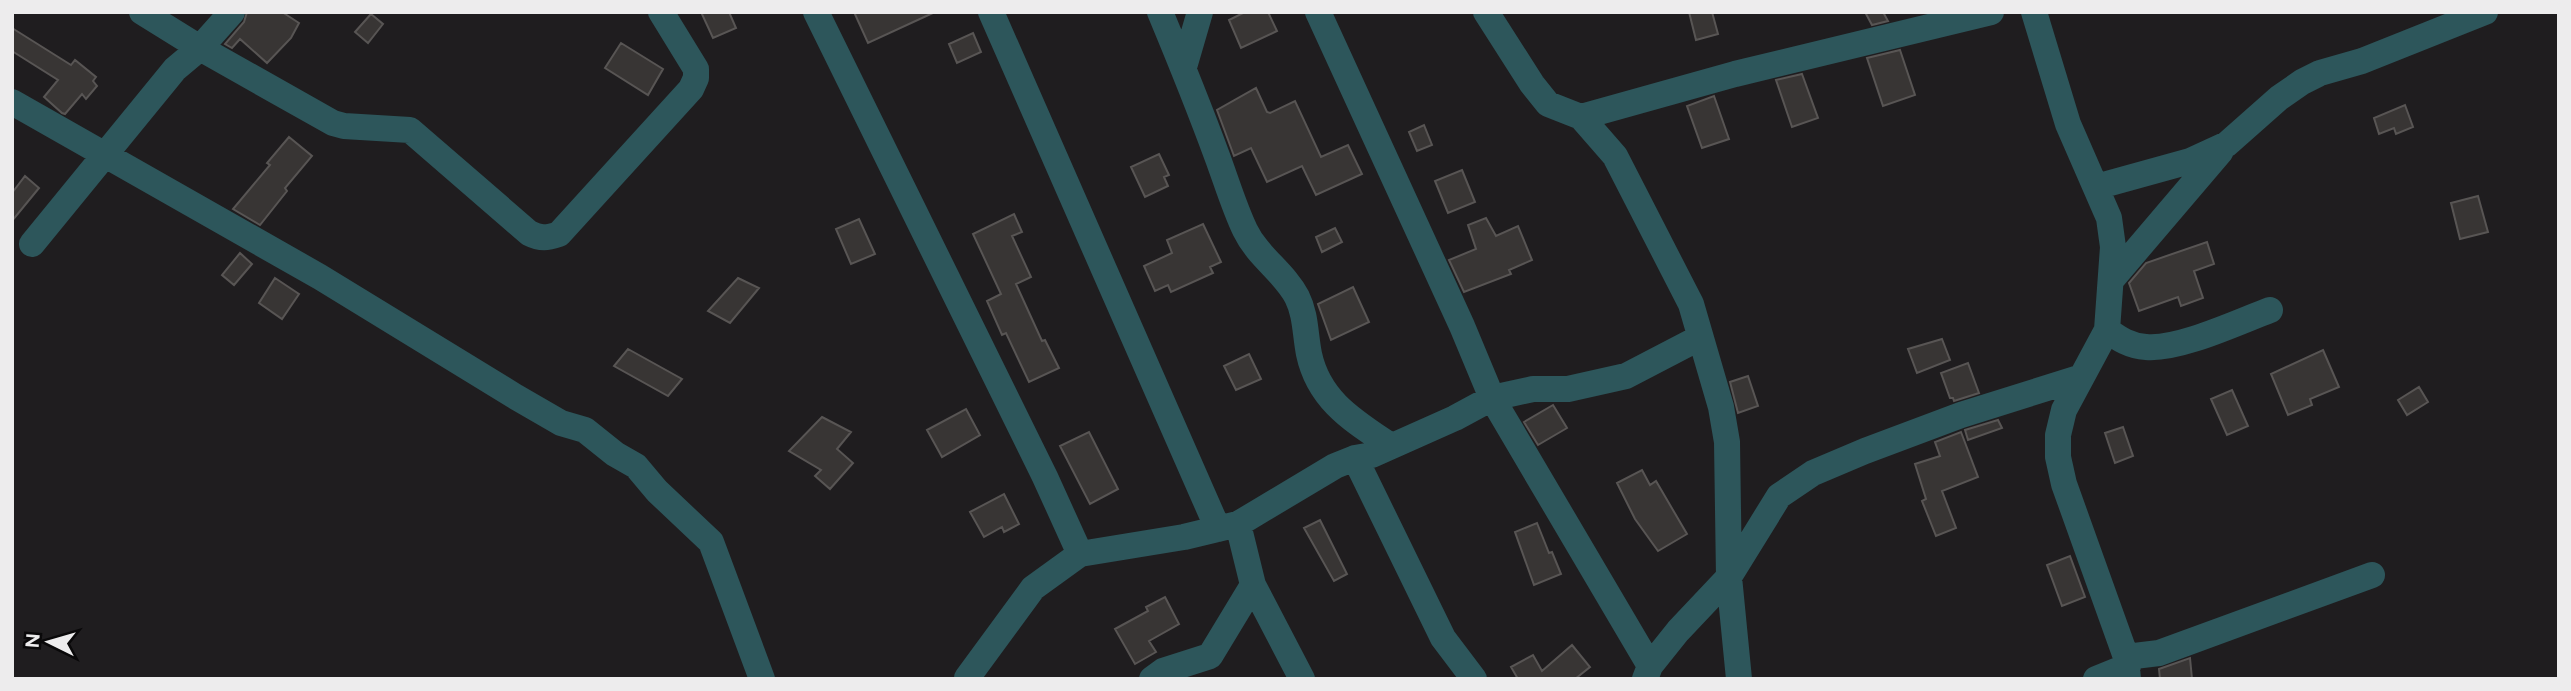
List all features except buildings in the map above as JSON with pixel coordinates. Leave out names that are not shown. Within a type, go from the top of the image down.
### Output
[{"type":"street","points":[[142,12],[333,123],[410,130],[529,233],[540,238],[559,234],[691,89],[696,78],[696,69],[662,12]]},
{"type":"street","points":[[32,244],[175,69],[200,48],[232,12]]},
{"type":"street","points":[[816,12],[1045,477],[1080,554]]},
{"type":"street","points":[[991,12],[1253,585],[1301,679]]},
{"type":"street","points":[[1160,12],[1184,67],[1246,232],[1267,261],[1289,282],[1303,310],[1308,352],[1315,378],[1333,403],[1353,421],[1391,446]]},
{"type":"street","points":[[1184,67],[1200,12]]},
{"type":"street","points":[[1318,12],[1492,398],[1648,672],[1678,631],[1729,577],[1779,496],[1813,473],[1961,415],[2079,378]]},
{"type":"street","points":[[1486,12],[1548,104],[1581,117],[1615,156],[1691,303],[1721,407],[1727,442],[1729,577],[1739,679]]},
{"type":"street","points":[[1581,117],[1735,74],[1991,12]]},
{"type":"street","points":[[2034,12],[2068,124],[2109,218],[2113,247],[2107,330],[2064,410],[2058,435],[2058,457],[2064,484],[2127,667]]},
{"type":"street","points":[[2112,279],[2227,144],[2279,98],[2320,73],[2362,61],[2485,12]]},
{"type":"street","points":[[12,102],[320,277],[561,423],[585,430],[615,454],[636,466],[657,491],[711,542],[762,679]]},
{"type":"street","points":[[2096,187],[2190,161],[2227,144]]},
{"type":"street","points":[[2107,330],[2125,343],[2148,347],[2214,332],[2270,310]]},
{"type":"street","points":[[967,678],[1033,588],[1080,554],[1184,537],[1228,526],[1335,466],[1372,455],[1455,418],[1492,398],[1533,389],[1568,388],[1626,376],[1699,338]]},
{"type":"street","points":[[1355,458],[1443,638],[1474,679]]},
{"type":"street","points":[[2096,679],[2372,575]]},
{"type":"street","points":[[1152,679],[1163,671],[1210,656],[1253,585]]}]
